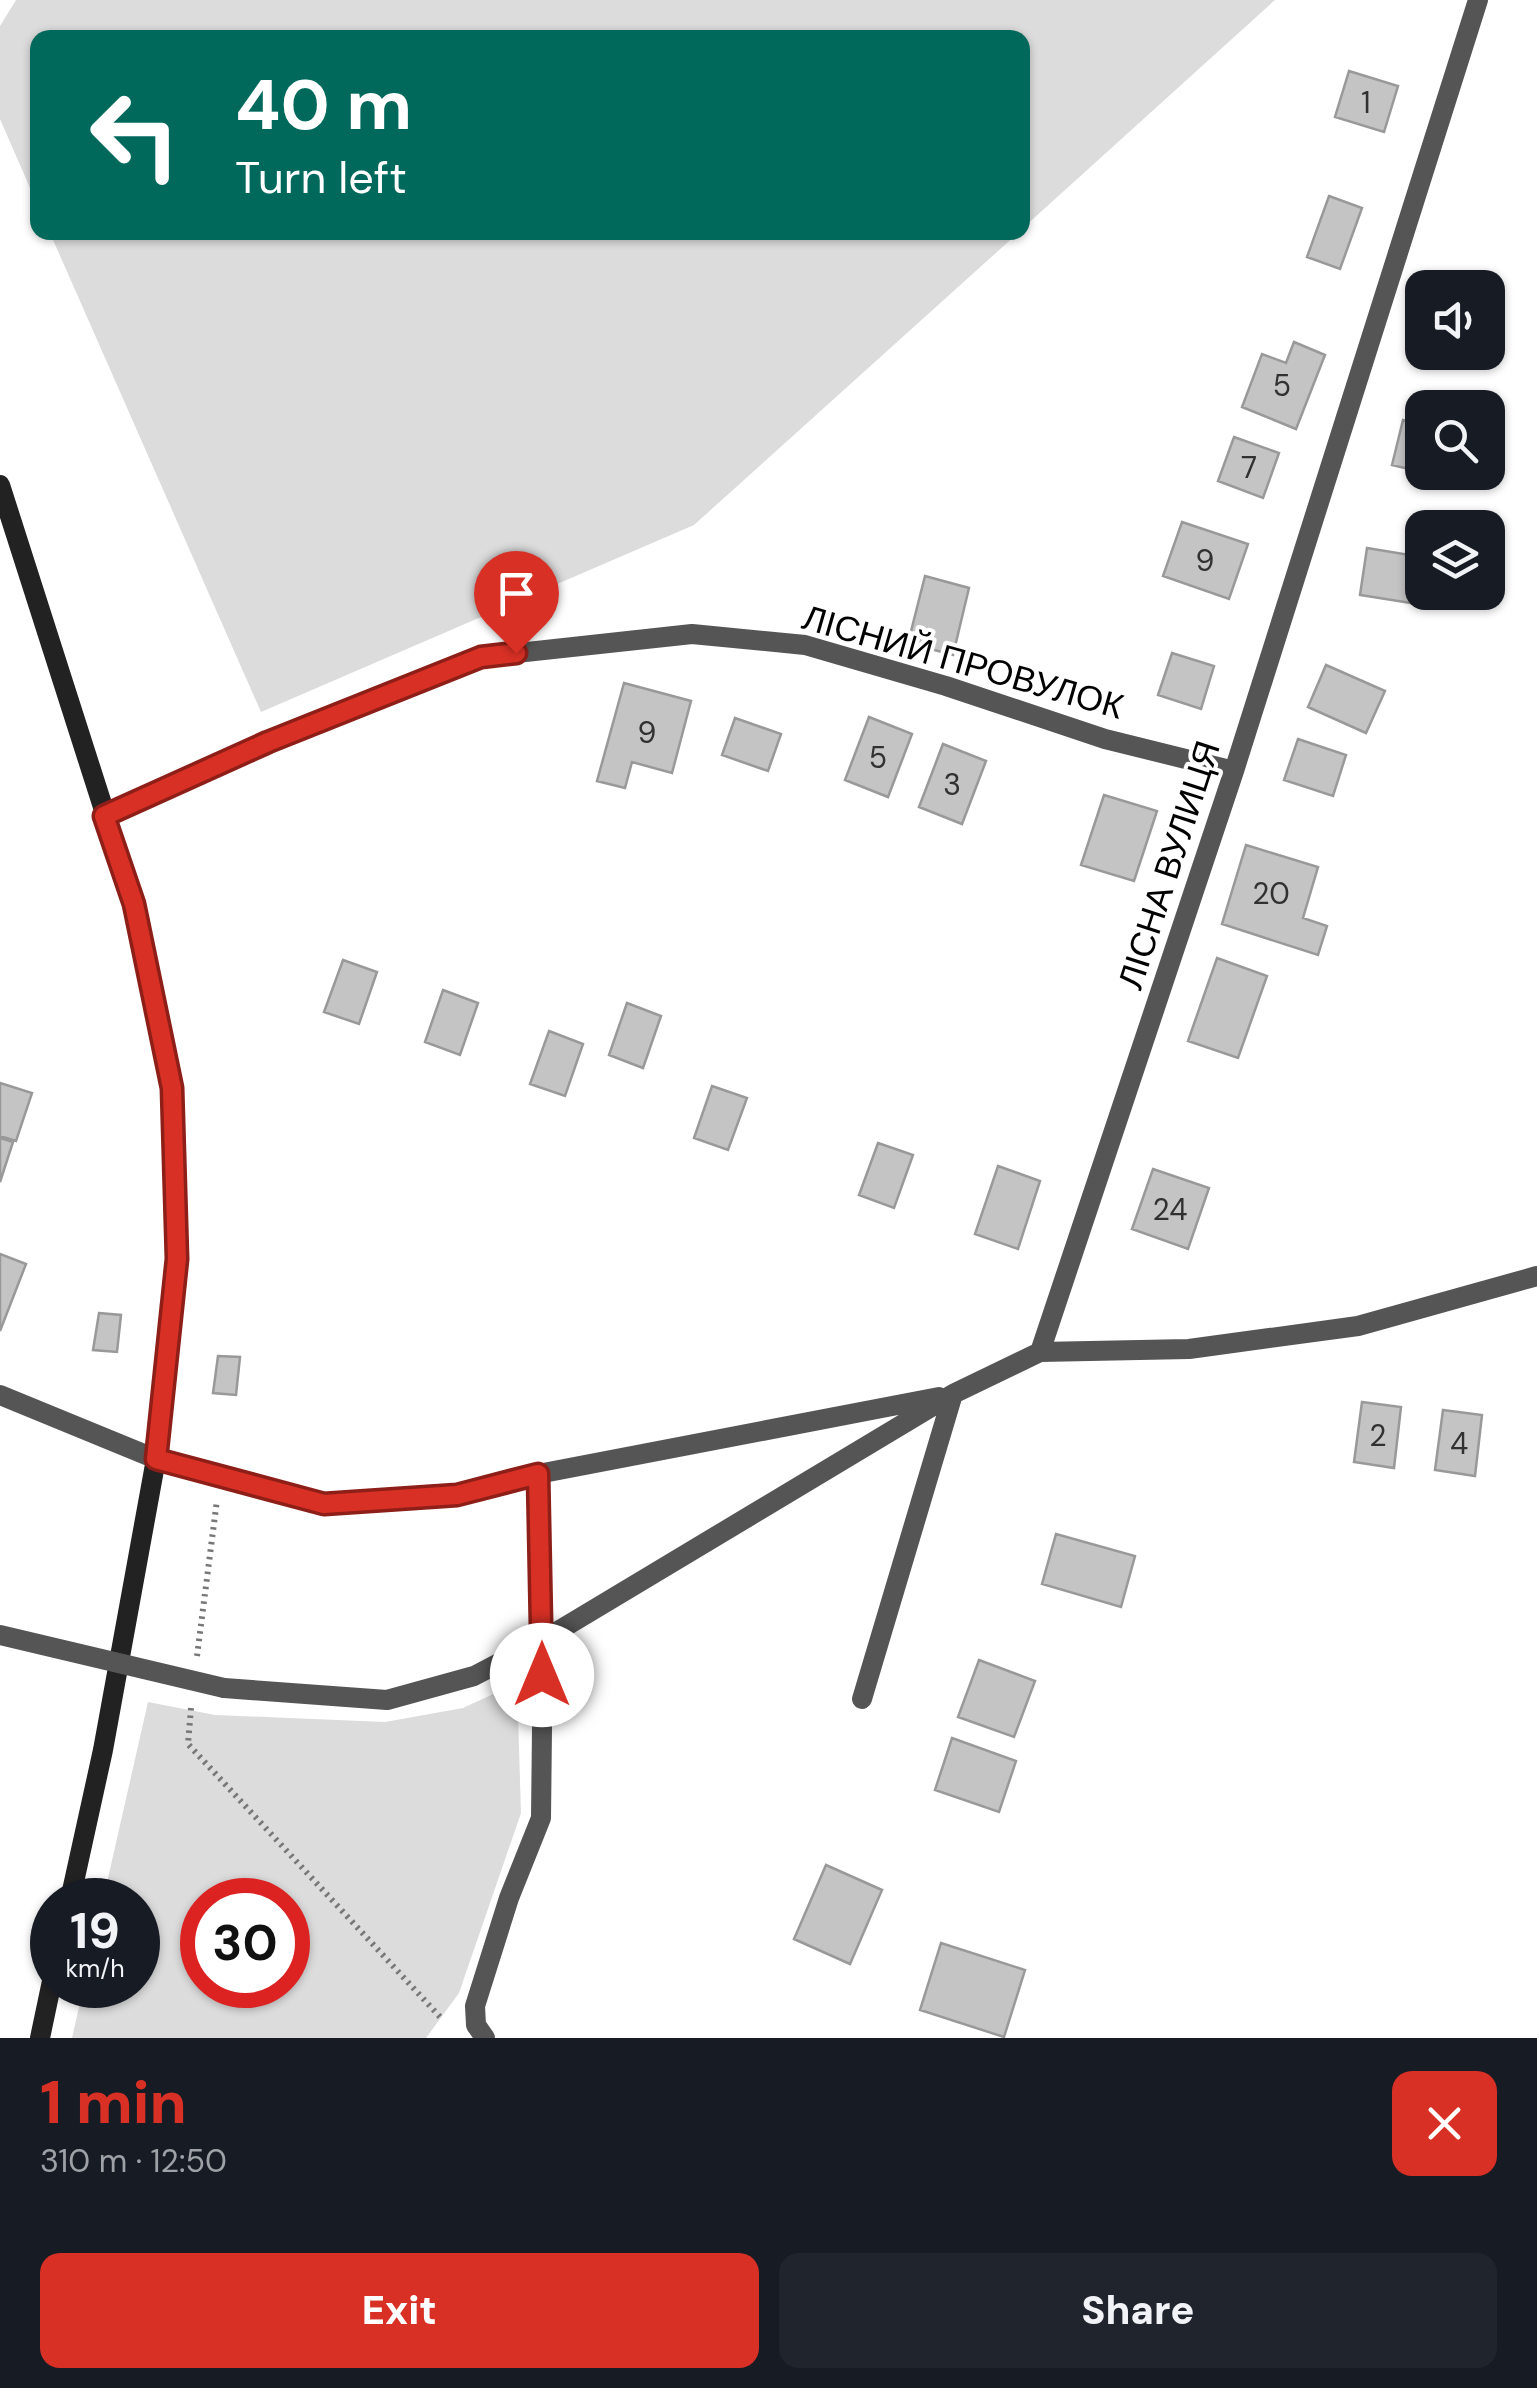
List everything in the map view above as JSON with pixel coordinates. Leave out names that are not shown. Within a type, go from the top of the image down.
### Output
[{"type":"main road","points":[[0,485],[134,904],[172,1088],[177,1259],[156,1459],[103,1750],[75,1878]]},
{"type":"main road","points":[[40,2038],[46,2008]]},
{"type":"street","name":"ЛІСНА ВУЛИЦЯ","points":[[1040,1352],[1234,771],[1478,0]]},
{"type":"street","name":"ЛІСНИЙ ПРОВУЛОК","points":[[104,816],[268,742],[481,657],[692,634],[805,645],[1105,738],[1234,771]]},
{"type":"street","points":[[0,1634],[224,1688],[388,1700],[474,1676],[543,1640],[953,1394],[1040,1352],[1188,1349],[1358,1326],[1537,1276]]},
{"type":"street","points":[[1500,1287],[1537,1294]]},
{"type":"street","points":[[0,1396],[156,1459],[324,1504],[457,1495],[538,1474],[953,1394]]},
{"type":"street","points":[[862,1699],[953,1394]]},
{"type":"street","points":[[485,2038],[476,2025],[475,2006],[541,1818],[543,1640],[538,1474]]},
{"type":"path","points":[[195,1674],[221,1477]]},
{"type":"path","points":[[193,1692],[188,1744],[441,2018]]},
{"type":"shaded area","points":[[16,0],[1275,0],[1030,222],[1030,30],[30,30],[30,188],[0,119],[0,26]]},
{"type":"shaded area","points":[[53,240],[1010,240],[694,525],[261,712]]},
{"type":"shaded area","points":[[517,1683],[521,1813],[459,1993],[426,2038],[72,2038],[79,2008],[160,2008],[160,1878],[108,1878],[148,1702],[215,1715],[385,1722],[463,1708]]},
{"type":"building","points":[[1349,71],[1398,86],[1384,132],[1335,117]]},
{"type":"building","points":[[1329,196],[1362,208],[1340,269],[1307,257]]},
{"type":"building","points":[[1294,342],[1325,355],[1296,429],[1242,407],[1262,354],[1286,363]]},
{"type":"building","points":[[1403,420],[1405,421],[1405,468],[1392,465]]},
{"type":"building","points":[[1234,437],[1279,453],[1263,498],[1218,481]]},
{"type":"building","points":[[1182,522],[1248,544],[1229,599],[1163,576]]},
{"type":"building","points":[[1367,548],[1405,554],[1405,602],[1360,595]]},
{"type":"building","points":[[925,576],[969,588],[953,655],[908,643]]},
{"type":"building","points":[[1172,653],[1214,666],[1201,709],[1158,695]]},
{"type":"building","points":[[1326,665],[1385,691],[1366,733],[1308,707]]},
{"type":"building","points":[[624,683],[691,701],[672,773],[632,762],[625,788],[597,781]]},
{"type":"building","points":[[869,717],[912,734],[888,797],[845,780]]},
{"type":"building","points":[[735,718],[781,734],[768,771],[722,755]]},
{"type":"building","points":[[1298,739],[1346,755],[1333,796],[1284,780]]},
{"type":"building","points":[[943,744],[986,761],[962,824],[919,807]]},
{"type":"building","points":[[1104,795],[1157,811],[1134,881],[1081,865]]},
{"type":"building","points":[[1246,845],[1318,867],[1303,918],[1327,926],[1318,955],[1222,924]]},
{"type":"building","points":[[1217,958],[1267,976],[1238,1058],[1188,1041]]},
{"type":"building","points":[[343,960],[377,972],[359,1024],[324,1012]]},
{"type":"building","points":[[443,990],[478,1003],[460,1055],[425,1042]]},
{"type":"building","points":[[627,1003],[661,1016],[643,1068],[609,1055]]},
{"type":"building","points":[[549,1031],[583,1044],[565,1096],[530,1084]]},
{"type":"building","points":[[0,1083],[32,1093],[16,1141],[0,1136]]},
{"type":"building","points":[[712,1086],[747,1098],[728,1150],[694,1138]]},
{"type":"building","points":[[0,1138],[13,1142],[0,1182]]},
{"type":"building","points":[[878,1143],[913,1155],[894,1208],[859,1195]]},
{"type":"building","points":[[998,1166],[1040,1181],[1018,1249],[975,1234]]},
{"type":"building","points":[[1153,1169],[1209,1188],[1188,1249],[1132,1229]]},
{"type":"building","points":[[0,1254],[26,1264],[0,1331]]},
{"type":"building","points":[[99,1313],[121,1315],[117,1352],[93,1350]]},
{"type":"building","points":[[218,1356],[240,1357],[236,1395],[213,1393]]},
{"type":"building","points":[[1362,1402],[1401,1407],[1394,1468],[1354,1462]]},
{"type":"building","points":[[1443,1410],[1482,1415],[1475,1476],[1435,1470]]},
{"type":"building","points":[[1056,1534],[1135,1556],[1121,1607],[1042,1584]]},
{"type":"building","points":[[979,1660],[1035,1681],[1014,1737],[958,1717]]},
{"type":"building","points":[[952,1738],[1016,1761],[999,1812],[935,1790]]},
{"type":"building","points":[[826,1865],[882,1890],[850,1964],[794,1939]]},
{"type":"building","points":[[941,1943],[1025,1970],[1004,2037],[920,2010]]},
{"type":"route","points":[[516,653],[481,657],[268,742],[104,816],[134,904],[172,1088],[177,1259],[156,1459],[324,1504],[457,1495],[538,1474],[542,1675]]}]
